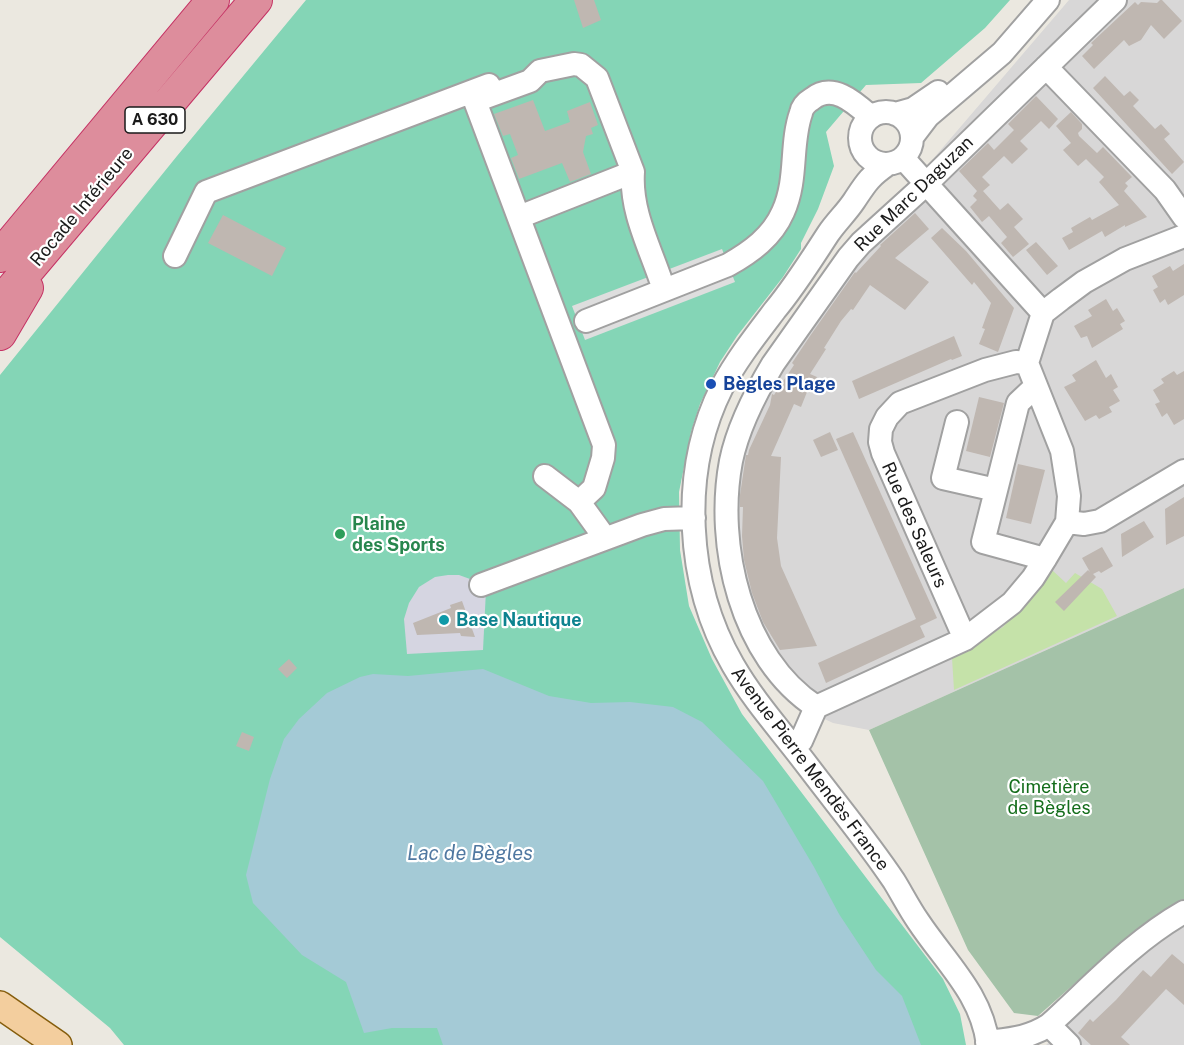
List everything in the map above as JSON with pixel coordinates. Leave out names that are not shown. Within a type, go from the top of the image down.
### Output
[{"type":"highway","name":"A 630","points":[[33,217],[213,0]]},
{"type":"highway","name":"Rocade Intérieure","points":[[0,303],[256,0]]},
{"type":"highway","points":[[0,246],[33,217]]},
{"type":"highway","points":[[0,256],[33,217]]},
{"type":"highway","points":[[0,334],[54,240]]},
{"type":"main road","points":[[0,1005],[59,1045]]},
{"type":"street","points":[[901,153],[879,163],[866,154],[862,147],[862,131],[871,117],[913,109],[953,81],[991,49],[1036,0]]},
{"type":"street","name":"Avenue Pierre Mendès France","points":[[994,1043],[993,1011],[987,999],[926,916],[893,880],[794,746],[749,692],[728,656],[704,597],[700,578],[695,549],[695,489],[700,454],[711,415],[722,388],[742,353],[794,287],[829,232],[854,202],[869,178],[901,153],[928,116],[1002,53],[1047,0]]},
{"type":"street","name":"Rue Marc Daguzan","points":[[816,707],[786,684],[769,659],[750,624],[731,573],[726,492],[731,459],[746,416],[762,382],[848,258],[861,243],[926,184],[1115,0]]},
{"type":"street","points":[[175,256],[206,192],[522,73],[574,64],[581,65],[597,78],[633,172],[634,207],[664,290]]},
{"type":"street","points":[[1046,67],[1165,190],[1184,217]]},
{"type":"street","points":[[540,71],[530,81],[475,101],[603,445],[603,458],[594,488],[579,502]]},
{"type":"street","points":[[586,321],[728,265],[759,244],[774,228],[782,215],[790,192],[801,111],[814,97],[823,92],[841,95],[871,117]]},
{"type":"street","points":[[894,114],[908,124],[901,153]]},
{"type":"street","name":"Avenue Pierre Mendès France","points":[[829,232],[843,196],[857,171],[862,147]]},
{"type":"street","points":[[901,153],[1043,314]]},
{"type":"street","points":[[519,217],[633,172]]},
{"type":"street","points":[[794,746],[801,741],[816,707],[965,639],[1012,603],[1033,578],[1067,522],[1069,496],[1062,451],[1027,363],[1043,314],[1084,282],[1125,259],[1184,236]]},
{"type":"street","name":"Rue des Saleurs","points":[[965,639],[883,453],[880,442],[881,429],[887,417],[900,403],[985,370],[1016,362],[1027,363]]},
{"type":"street","points":[[1036,386],[1018,402],[983,542],[1045,559]]},
{"type":"street","points":[[957,422],[943,478],[996,490]]},
{"type":"street","points":[[1067,522],[1084,524],[1100,521],[1184,471]]},
{"type":"street","points":[[545,476],[579,502],[605,538]]},
{"type":"street","points":[[481,585],[605,538],[664,519],[694,518]]},
{"type":"street","points":[[994,1043],[1032,1035],[1049,1025],[1138,944],[1163,924],[1183,914]]},
{"type":"street","points":[[0,992],[59,1045]]},
{"type":"street","points":[[1049,1025],[1069,1045]]},
{"type":"shaded area","points":[[1069,0],[1184,0],[1184,588],[869,730],[833,723],[797,706],[774,688],[740,629],[729,602],[719,558],[716,524],[718,491],[847,244],[862,224],[927,166]]},
{"type":"shaded area","points":[[722,249],[735,282],[585,340],[572,306]]},
{"type":"shaded area","points":[[459,575],[470,579],[486,590],[483,650],[407,654],[404,619],[409,603],[419,587],[435,577]]},
{"type":"shaded area","points":[[1184,925],[1184,1045],[1046,1045],[1147,948]]},
{"type":"green space","name":"Plaine des Sports","points":[[306,0],[1010,0],[985,28],[921,83],[866,85],[826,132],[834,166],[818,209],[801,243],[801,249],[720,362],[700,404],[691,432],[679,492],[680,550],[689,606],[712,659],[742,714],[943,979],[960,1014],[966,1045],[124,1045],[110,1028],[0,937],[0,375]]},
{"type":"green space","points":[[1052,570],[1066,583],[1075,573],[1102,589],[1117,616],[954,690],[952,658],[1003,627]]},
{"type":"green space","name":"Cimetière de Bègles","points":[[1184,588],[1184,901],[1134,931],[1038,1016],[1014,1013],[968,950],[869,730]]},
{"type":"water","name":"Lac de Bègles","points":[[483,669],[549,696],[591,703],[630,702],[673,707],[702,722],[763,781],[839,914],[876,970],[902,996],[921,1045],[443,1045],[437,1028],[392,1028],[364,1033],[346,982],[302,955],[253,903],[246,875],[270,779],[284,739],[299,719],[327,693],[360,677],[373,674],[408,676]]},
{"type":"building","points":[[574,0],[594,0],[601,20],[583,28]]},
{"type":"building","points":[[1160,0],[1182,21],[1164,39],[1151,25],[1141,40],[1129,46],[1124,40],[1094,69],[1082,56],[1093,45],[1091,43],[1135,2],[1138,5],[1141,2],[1157,3]]},
{"type":"building","points":[[1105,76],[1124,96],[1130,91],[1139,100],[1133,106],[1155,129],[1161,124],[1170,134],[1164,139],[1184,162],[1172,174],[1093,88]]},
{"type":"building","points":[[1036,96],[1058,119],[1049,129],[1041,121],[1020,141],[1028,149],[1012,164],[1004,156],[982,177],[990,185],[983,191],[1000,210],[1008,203],[1023,219],[1014,227],[1029,244],[1013,257],[1001,243],[1007,237],[989,216],[982,222],[970,207],[977,200],[973,196],[977,191],[959,171],[988,143],[994,150],[1014,130],[1008,124]]},
{"type":"building","points":[[533,100],[545,131],[570,122],[567,111],[590,102],[598,125],[591,128],[593,134],[586,136],[583,152],[591,174],[570,182],[562,163],[519,179],[511,158],[518,155],[510,134],[503,136],[494,114]]},
{"type":"building","points":[[1071,112],[1082,124],[1079,136],[1097,153],[1103,147],[1132,177],[1125,183],[1128,186],[1124,191],[1147,217],[1125,227],[1125,225],[1105,237],[1102,231],[1069,250],[1062,238],[1073,232],[1071,228],[1090,217],[1092,220],[1119,205],[1099,182],[1104,177],[1086,159],[1078,166],[1063,150],[1071,143],[1056,126]]},
{"type":"building","points":[[915,213],[929,229],[895,258],[929,282],[905,310],[870,285],[853,310],[851,309],[841,321],[824,348],[826,349],[810,374],[817,377],[812,388],[809,387],[801,407],[794,404],[771,456],[781,457],[777,538],[781,566],[817,646],[780,650],[763,622],[752,593],[744,560],[743,507],[740,507],[740,495],[746,455],[748,455],[770,405],[772,394],[774,395],[794,365],[792,363],[810,336],[855,272]]},
{"type":"building","points":[[223,215],[286,248],[272,276],[208,243]]},
{"type":"building","points":[[942,228],[966,251],[1014,308],[998,352],[979,344],[991,303],[931,238]]},
{"type":"building","points":[[1036,242],[1058,266],[1047,275],[1026,250]]},
{"type":"building","points":[[1184,264],[1184,295],[1168,305],[1165,299],[1160,303],[1153,290],[1158,287],[1152,276],[1170,266],[1173,271]]},
{"type":"building","points":[[1106,299],[1113,311],[1117,308],[1125,321],[1120,324],[1123,329],[1092,348],[1087,336],[1081,338],[1074,326],[1092,316],[1088,310]]},
{"type":"building","points":[[954,336],[962,356],[859,399],[852,381]]},
{"type":"building","points":[[1096,360],[1106,378],[1111,374],[1118,387],[1113,390],[1120,401],[1109,407],[1112,412],[1099,419],[1096,415],[1085,421],[1064,387],[1076,381],[1072,375]]},
{"type":"building","points":[[1174,371],[1177,375],[1184,371],[1184,419],[1174,425],[1167,413],[1162,417],[1155,404],[1160,402],[1153,390],[1164,383],[1161,379]]},
{"type":"building","points":[[979,397],[1004,403],[990,457],[966,451]]},
{"type":"building","points":[[830,432],[838,450],[821,457],[813,440]]},
{"type":"building","points":[[853,432],[937,618],[920,626],[925,637],[826,683],[818,663],[916,619],[836,439]]},
{"type":"building","points":[[1018,464],[1045,470],[1031,524],[1006,518]]},
{"type":"building","points":[[1184,497],[1184,536],[1166,545],[1165,509]]},
{"type":"building","points":[[1144,521],[1154,537],[1122,557],[1121,534]]},
{"type":"building","points":[[1102,547],[1113,566],[1101,573],[1099,571],[1093,574],[1096,577],[1064,611],[1055,602],[1088,570],[1090,572],[1082,558]]},
{"type":"building","name":"Base Nautique","points":[[462,601],[475,637],[461,636],[460,633],[417,635],[413,623],[451,608],[450,605]]},
{"type":"building","points":[[289,659],[297,668],[287,678],[278,669]]},
{"type":"building","points":[[242,732],[254,737],[249,751],[236,746]]},
{"type":"building","points":[[1172,954],[1184,964],[1184,1005],[1166,989],[1121,1037],[1130,1045],[1091,1045],[1078,1033],[1090,1019],[1093,1022],[1116,1000],[1143,970],[1151,977]]},
{"type":"place","name":"Bègles Plage","points":[[711,384]]},
{"type":"place","name":"Plaine des Sports","points":[[340,534]]},
{"type":"place","name":"Base Nautique","points":[[444,620]]}]
